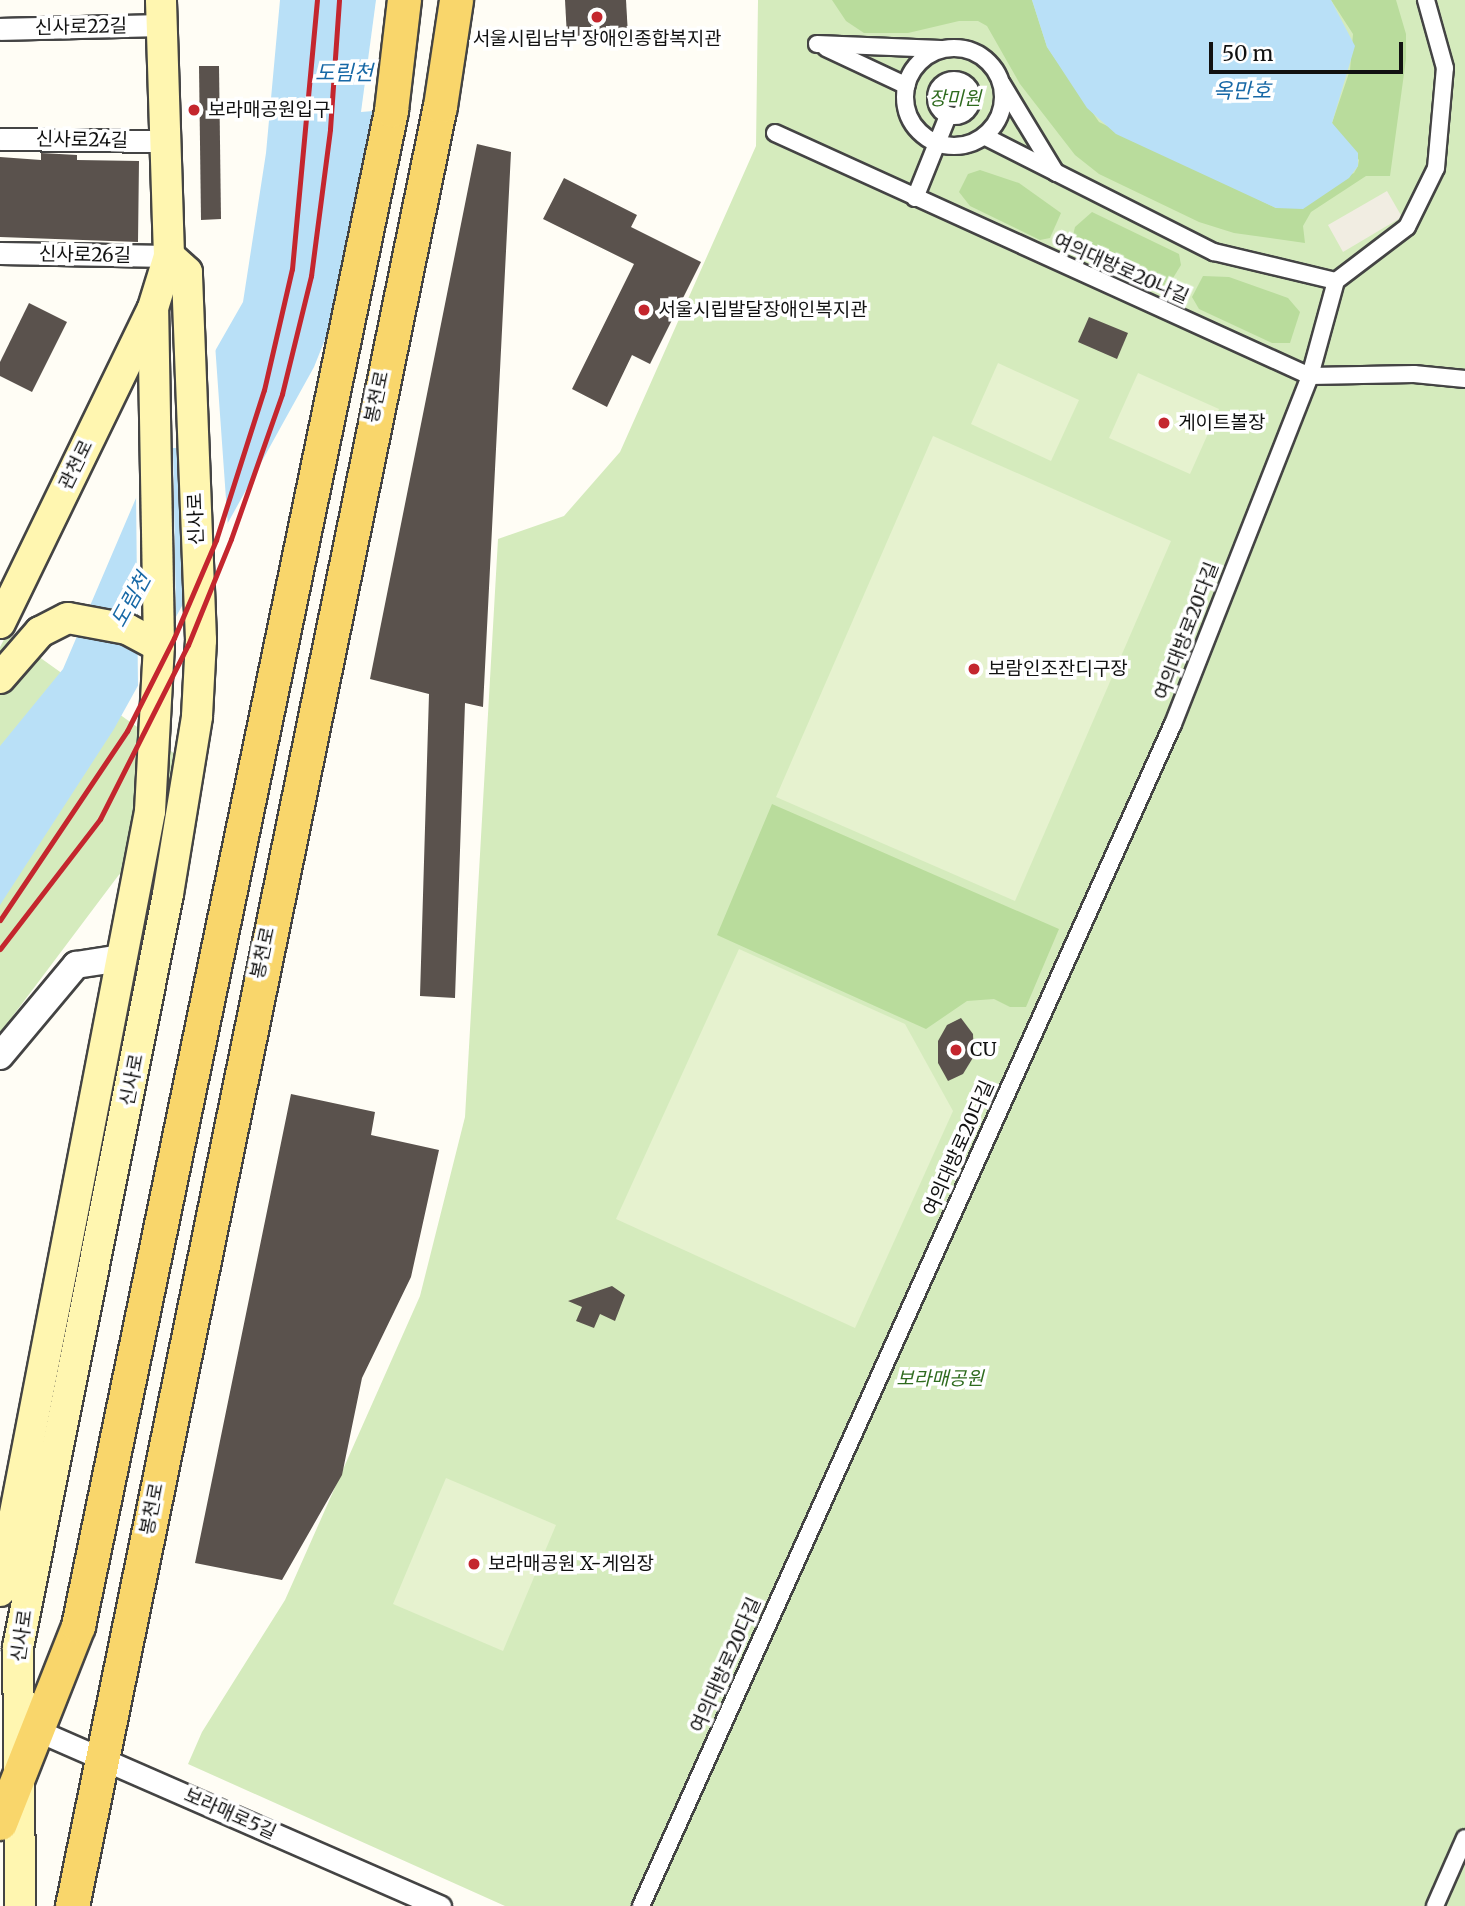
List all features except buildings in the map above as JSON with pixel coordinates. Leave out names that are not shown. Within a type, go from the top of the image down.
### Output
[{"type":"main road","points":[[0,1823],[19,1771],[28,1726],[78,1626],[391,110],[404,0]]},
{"type":"main road","name":"봉천로","points":[[72,1906],[214,1192],[439,106],[456,0]]},
{"type":"main road","name":"신사로","points":[[28,1726],[18,1647],[168,894],[197,716],[201,640],[178,264],[163,141],[161,13]]},
{"type":"main road","name":"신사로","points":[[0,1591],[122,958],[138,888],[150,811],[159,646],[153,308],[178,264]]},
{"type":"main road","name":"관천로","points":[[0,623],[153,308]]},
{"type":"main road","points":[[0,678],[40,632],[68,618],[127,629],[159,646]]},
{"type":"main road","points":[[19,1771],[20,1906]]},
{"type":"street","points":[[930,55],[980,138],[1214,252],[1336,281],[1407,227],[1436,168],[1445,68],[1426,0]]},
{"type":"street","name":"신사로22길","points":[[0,29],[161,13]]},
{"type":"street","points":[[999,116],[817,44],[947,49],[970,51],[984,58],[1057,175]]},
{"type":"street","points":[[947,49],[930,55],[908,82],[910,120],[938,144],[950,146],[980,138],[999,116],[1000,80]]},
{"type":"street","points":[[915,198],[938,144],[970,51]]},
{"type":"street","points":[[910,120],[954,98],[1000,80]]},
{"type":"street","name":"여의대방로20나길","points":[[775,133],[1310,376],[1414,374],[1465,379]]},
{"type":"street","name":"신사로24길","points":[[0,139],[163,141]]},
{"type":"street","name":"신사로26길","points":[[0,253],[178,264]]},
{"type":"street","name":"여의대방로20다길","points":[[641,1906],[1173,724],[1310,376],[1336,281]]},
{"type":"street","points":[[0,1056],[76,965],[122,958]]},
{"type":"street","name":"보라매로5길","points":[[28,1726],[440,1906]]},
{"type":"street","points":[[1435,1906],[1465,1838]]},
{"type":"green space","name":"보라매공원","points":[[758,0],[1465,0],[1465,1906],[505,1906],[188,1764],[202,1732],[285,1600],[420,1296],[465,1117],[498,539],[564,516],[620,452],[756,146]]},
{"type":"green space","points":[[832,0],[1032,0],[1047,47],[1099,122],[1276,208],[1354,173],[1358,166],[1359,160],[1332,123],[1350,70],[1353,34],[1331,0],[1396,0],[1406,34],[1406,59],[1390,176],[1366,176],[1311,212],[1303,226],[1305,243],[1234,233],[1199,222],[1099,174],[1075,155],[1020,84],[987,26],[978,21],[959,21],[908,33],[864,33],[846,21]]},
{"type":"green space","points":[[980,170],[1019,183],[1061,213],[1050,238],[1040,240],[970,206],[959,192],[968,174]]},
{"type":"green space","points":[[1092,212],[1179,254],[1181,265],[1170,283],[1159,287],[1074,252],[1071,243],[1075,227]]},
{"type":"green space","points":[[1203,276],[1229,277],[1288,298],[1300,312],[1290,343],[1272,343],[1199,309],[1192,297]]},
{"type":"green space","points":[[998,363],[1079,400],[1051,461],[971,424]]},
{"type":"green space","name":"게이트볼장","points":[[1138,373],[1219,409],[1190,474],[1109,438]]},
{"type":"green space","name":"보람인조잔디구장","points":[[933,436],[1171,541],[1015,901],[776,797]]},
{"type":"green space","points":[[7,634],[182,759],[164,827],[118,876],[0,1033],[0,647]]},
{"type":"green space","points":[[772,804],[1059,929],[1026,1007],[1010,1007],[994,999],[967,1001],[926,1029],[717,935]]},
{"type":"green space","points":[[739,949],[905,1024],[953,1111],[855,1328],[616,1219]]},
{"type":"green space","name":"보라매공원 X-게임장","points":[[446,1478],[556,1525],[503,1651],[393,1604]]},
{"type":"shaded area","points":[[1387,191],[1402,217],[1343,252],[1328,225]]},
{"type":"water","name":"도림천","points":[[280,0],[425,0],[356,262],[314,367],[114,729],[0,905],[0,746],[63,669],[151,463],[243,302],[266,153]]},
{"type":"water","name":"옥만호","points":[[1032,0],[1331,0],[1355,46],[1332,123],[1358,153],[1358,166],[1349,178],[1303,209],[1276,208],[1116,134],[1087,108],[1047,47]]},
{"type":"pier","points":[[376,0],[428,0],[410,108],[361,112]]},
{"type":"pier","points":[[215,344],[228,527],[192,590],[182,448],[173,448],[176,619],[138,687],[136,490]]},
{"type":"railway","points":[[0,920],[127,731],[174,638],[216,540],[264,390],[292,269],[317,0]]},
{"type":"railway","points":[[0,949],[100,819],[188,645],[231,539],[282,394],[311,276],[330,129],[339,0]]},
{"type":"place","name":"서울시립남부 장애인종합복지관","points":[[597,17]]},
{"type":"place","name":"보라매공원입구","points":[[194,110]]},
{"type":"place","name":"서울시립발달장애인복지관","points":[[644,310]]},
{"type":"place","name":"게이트볼장","points":[[1164,423]]},
{"type":"place","name":"보람인조잔디구장","points":[[974,669]]},
{"type":"place","name":"CU","points":[[956,1050]]},
{"type":"place","name":"보라매공원 X-게임장","points":[[474,1564]]},
{"type":"park label","name":"장미원","points":[[955,99]]}]
